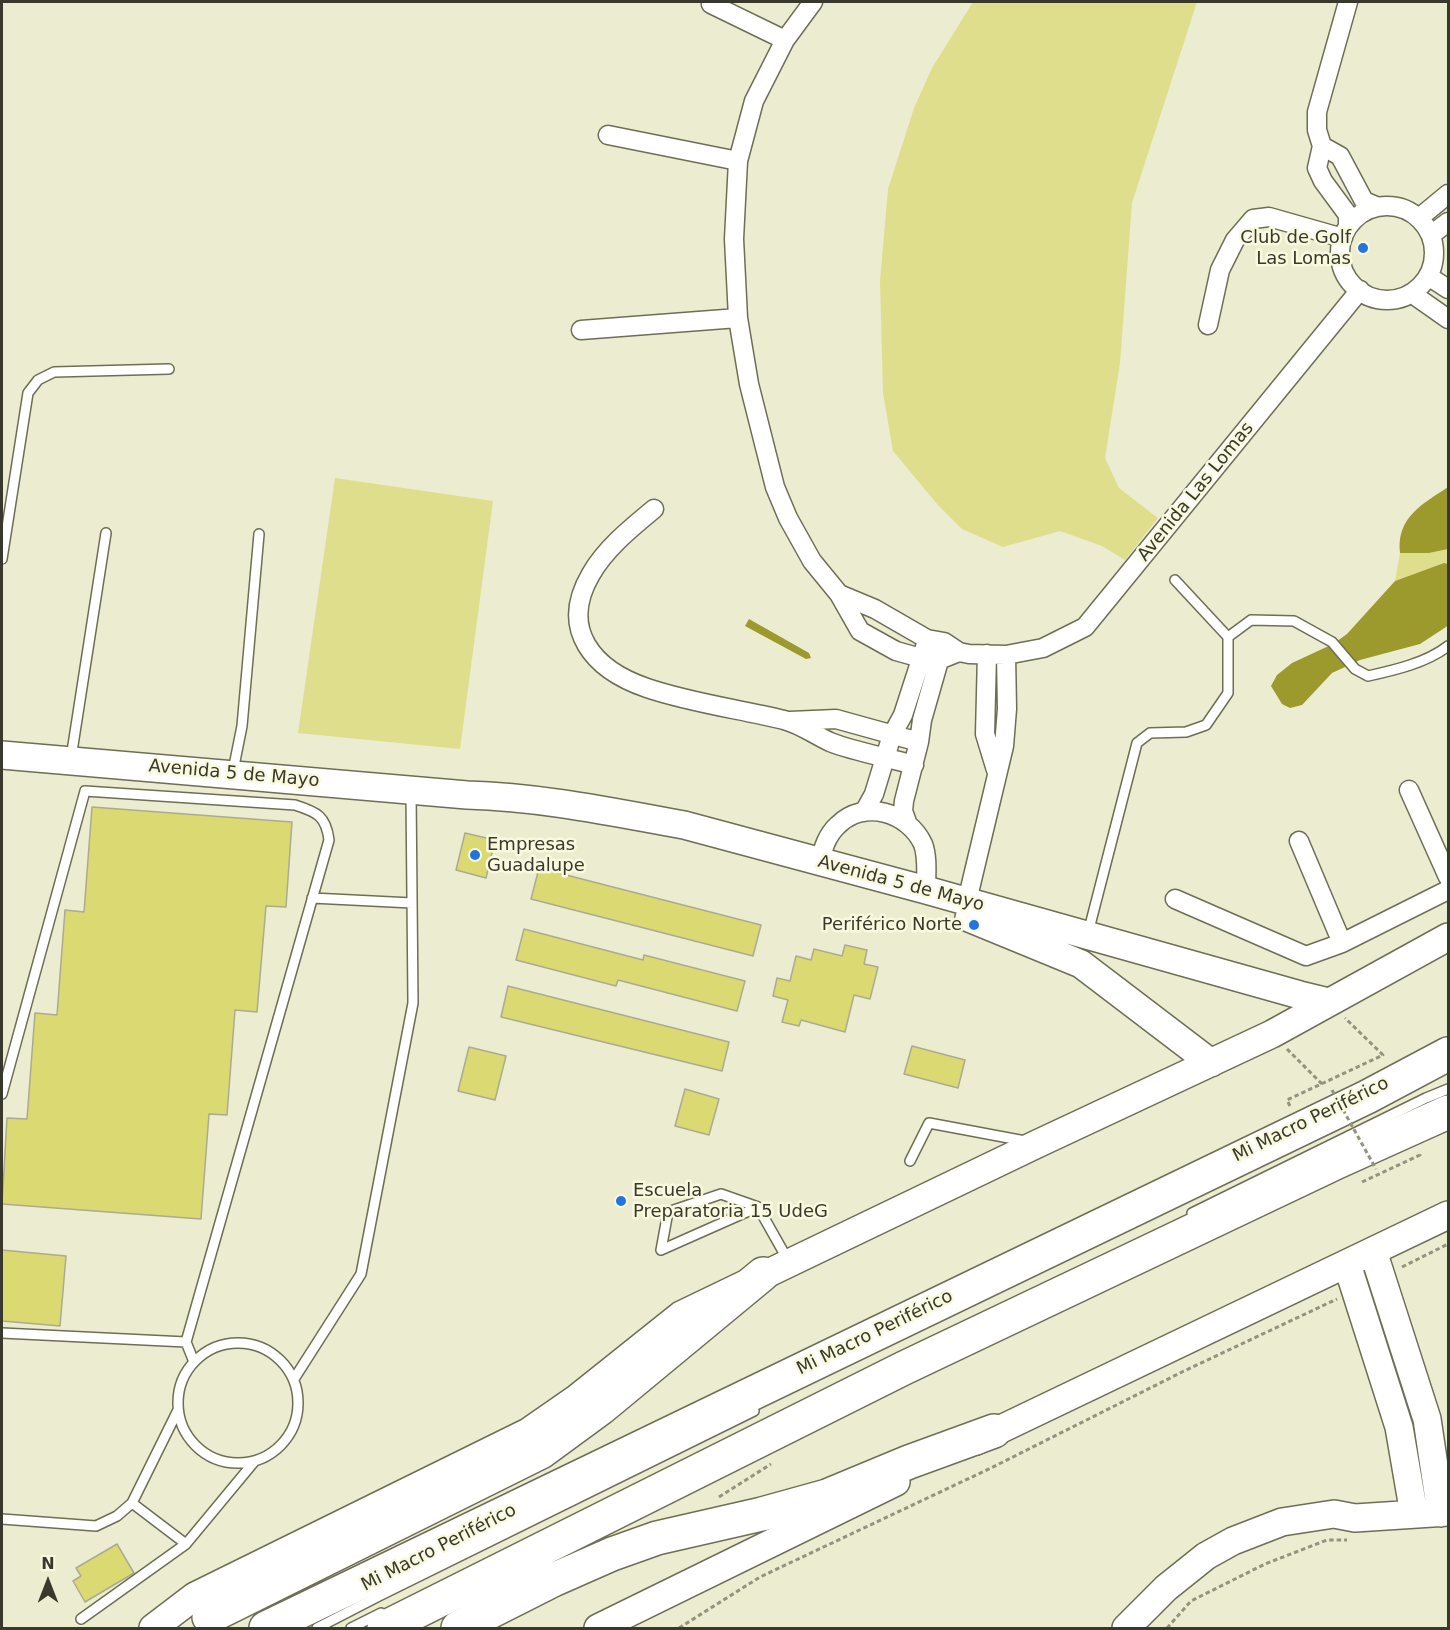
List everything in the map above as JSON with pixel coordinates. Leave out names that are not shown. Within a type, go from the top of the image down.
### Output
[{"type":"highway","points":[[266,1629],[1357,1102],[1449,1054]]},
{"type":"highway","points":[[389,1618],[904,1368],[1337,1162],[1449,1112]]},
{"type":"highway","points":[[209,1617],[541,1452],[601,1408],[776,1268]]},
{"type":"highway","points":[[458,1629],[553,1580],[612,1554],[657,1538],[762,1514],[827,1496],[909,1462],[994,1431]]},
{"type":"main road","name":"Avenida 5 de Mayo","points":[[2,755],[467,795],[511,796],[684,825],[1329,1002]]},
{"type":"main road","name":"Avenida 5 de Mayo","points":[[467,795],[489,803],[620,826],[690,842],[972,918],[1081,964],[1211,1063]]},
{"type":"main road","points":[[153,1629],[195,1596],[528,1432],[577,1398],[681,1315],[1036,1144],[1272,1034],[1443,942]]},
{"type":"main road","points":[[598,1629],[854,1504],[994,1431],[1045,1409],[1449,1215]]},
{"type":"main road","points":[[1126,1629],[1166,1588],[1206,1557],[1233,1542],[1282,1522],[1334,1514],[1355,1518],[1413,1507],[1444,1504],[1427,1419],[1373,1251]]},
{"type":"main road","points":[[1347,1264],[1400,1427],[1413,1507]]},
{"type":"main road","points":[[1400,1427],[1427,1419]]},
{"type":"street","name":"Avenida Las Lomas","points":[[813,2],[785,40],[754,101],[738,161],[734,239],[738,318],[749,384],[775,487],[788,518],[812,561],[839,594],[860,631],[896,651],[939,660],[943,644],[969,654],[1006,655],[1043,648],[1085,627],[1360,290]]},
{"type":"street","points":[[1345,232],[1366,210],[1378,207],[1400,208],[1419,218],[1431,235],[1434,249],[1433,263],[1428,276],[1421,286],[1398,298],[1371,297],[1351,282],[1341,261],[1340,249],[1348,215],[1323,181],[1317,168],[1322,146],[1317,130],[1317,112],[1348,2]]},
{"type":"street","points":[[711,3],[785,40]]},
{"type":"street","points":[[608,135],[738,161]]},
{"type":"street","points":[[1322,146],[1340,156],[1364,201],[1378,207]]},
{"type":"street","points":[[1419,218],[1449,194]]},
{"type":"street","points":[[1208,325],[1220,270],[1235,240],[1253,219],[1269,217],[1345,232]]},
{"type":"street","points":[[1431,235],[1449,222]]},
{"type":"street","points":[[1428,276],[1449,289]]},
{"type":"street","points":[[1411,293],[1449,319]]},
{"type":"street","points":[[582,330],[738,318]]},
{"type":"street","points":[[654,509],[623,535],[600,561],[585,585],[580,604],[579,624],[585,646],[601,665],[646,688],[788,721],[831,742],[914,765]]},
{"type":"street","points":[[839,594],[875,609],[943,644]]},
{"type":"street","points":[[864,812],[874,794],[892,735],[903,715],[921,658],[943,644]]},
{"type":"street","points":[[987,654],[985,734],[996,770]]},
{"type":"street","points":[[967,901],[996,770],[1004,746],[1007,709],[1006,655]]},
{"type":"street","points":[[926,890],[927,865],[924,846],[907,822],[903,811],[922,720],[939,660]]},
{"type":"street","points":[[788,721],[836,719],[919,742]]},
{"type":"street","points":[[1409,789],[1449,877]]},
{"type":"street","points":[[820,862],[827,839],[838,825],[850,816],[879,811],[907,822]]},
{"type":"street","points":[[1299,841],[1342,943]]},
{"type":"street","points":[[1175,899],[1306,956],[1342,943],[1449,890]]},
{"type":"lane","points":[[2,559],[28,393],[38,380],[54,372],[169,369]]},
{"type":"lane","points":[[70,760],[106,533]]},
{"type":"lane","points":[[232,773],[242,726],[259,534]]},
{"type":"lane","points":[[1087,935],[1137,743],[1150,733],[1186,732],[1206,725],[1228,693],[1228,637],[1175,580]]},
{"type":"lane","points":[[1228,637],[1251,620],[1294,621],[1332,642],[1355,669],[1368,676],[1436,656],[1449,646]]},
{"type":"lane","points":[[294,1379],[361,1274],[413,1003],[411,789]]},
{"type":"lane","points":[[2,1094],[85,791],[295,805],[310,809],[322,817],[329,840],[186,1341],[194,1362]]},
{"type":"lane","points":[[312,898],[412,903]]},
{"type":"lane","name":"Mi Macro Periférico","points":[[1181,1218],[1426,1098],[1449,1089]]},
{"type":"lane","points":[[910,1161],[929,1123],[1036,1144]]},
{"type":"lane","points":[[721,1194],[758,1207],[661,1250],[668,1212],[721,1194]]},
{"type":"lane","points":[[758,1207],[776,1268]]},
{"type":"lane","points":[[2,1333],[186,1341]]},
{"type":"lane","points":[[229,1343],[249,1344],[267,1350],[283,1362],[294,1379],[299,1399],[297,1420],[287,1438],[273,1453],[254,1462],[233,1463],[213,1458],[196,1446],[183,1430],[178,1410],[178,1393],[184,1376],[194,1362],[210,1350],[229,1343]]},
{"type":"lane","name":"Mi Macro Periférico","points":[[317,1629],[765,1405]]},
{"type":"lane","points":[[2,1519],[96,1526],[117,1516],[132,1503],[178,1410]]},
{"type":"lane","points":[[81,1619],[186,1544],[254,1462]]},
{"type":"lane","points":[[132,1503],[186,1544]]},
{"type":"lane","name":"Mi Macro Periférico","points":[[351,1629],[389,1618]]},
{"type":"path","points":[[1272,1034],[1322,1084],[1383,1055],[1329,1002]]},
{"type":"path","points":[[1332,1090],[1376,1169]]},
{"type":"path","points":[[1381,1278],[1449,1244]]},
{"type":"path","points":[[679,1629],[760,1577],[991,1468],[1182,1372],[1356,1290]]},
{"type":"path","points":[[1167,1629],[1191,1601],[1265,1564],[1327,1540],[1350,1540]]},
{"type":"shaded area","points":[[973,2],[1197,2],[1132,203],[1120,363],[1105,458],[1119,488],[1158,518],[1125,560],[1102,546],[1060,531],[1003,547],[962,529],[937,504],[893,451],[883,393],[880,281],[888,189],[914,108],[932,68]]},
{"type":"shaded area","points":[[335,478],[493,501],[460,749],[298,733]]},
{"type":"shaded area","points":[[1448,487],[1448,549],[1429,553],[1400,553],[1402,530],[1407,521],[1421,506]]},
{"type":"shaded area","points":[[1448,549],[1448,564],[1444,563],[1395,581],[1400,553],[1429,553]]},
{"type":"shaded area","points":[[1444,563],[1448,564],[1448,625],[1446,627],[1420,644],[1360,660],[1332,673],[1302,705],[1290,708],[1282,704],[1271,686],[1277,675],[1292,663],[1333,644],[1347,634],[1395,581]]},
{"type":"shaded area","points":[[749,619],[809,653],[811,658],[806,659],[745,626]]},
{"type":"building","points":[[92,807],[292,822],[286,907],[266,906],[257,1012],[235,1010],[227,1115],[209,1114],[201,1219],[2,1204],[7,1118],[27,1119],[35,1013],[57,1015],[65,910],[84,912]]},
{"type":"building","name":"Empresas Guadalupe","points":[[465,833],[495,840],[486,878],[456,870]]},
{"type":"building","points":[[539,868],[761,925],[753,956],[531,899]]},
{"type":"building","points":[[524,929],[643,960],[644,955],[745,981],[737,1011],[618,980],[616,986],[516,960]]},
{"type":"building","points":[[845,945],[867,950],[864,964],[878,967],[870,999],[854,995],[845,1032],[801,1020],[799,1026],[782,1022],[788,1000],[773,996],[777,978],[790,981],[796,956],[811,960],[814,949],[842,956]]},
{"type":"building","points":[[508,986],[729,1042],[722,1071],[501,1017]]},
{"type":"building","points":[[912,1046],[965,1060],[958,1088],[904,1074]]},
{"type":"building","points":[[469,1047],[506,1056],[495,1100],[458,1091]]},
{"type":"building","points":[[685,1089],[719,1099],[709,1135],[675,1126]]},
{"type":"building","points":[[2,1250],[66,1256],[60,1326],[2,1321]]},
{"type":"building","points":[[117,1544],[134,1573],[85,1602],[73,1581],[81,1576],[76,1568]]},
{"type":"place","name":"Club de Golf Las Lomas","points":[[1363,248]]},
{"type":"place","name":"Empresas Guadalupe","points":[[475,855]]},
{"type":"place","name":"Periférico Norte","points":[[974,925]]},
{"type":"place","name":"Escuela Preparatoria 15 UdeG","points":[[621,1201]]}]
